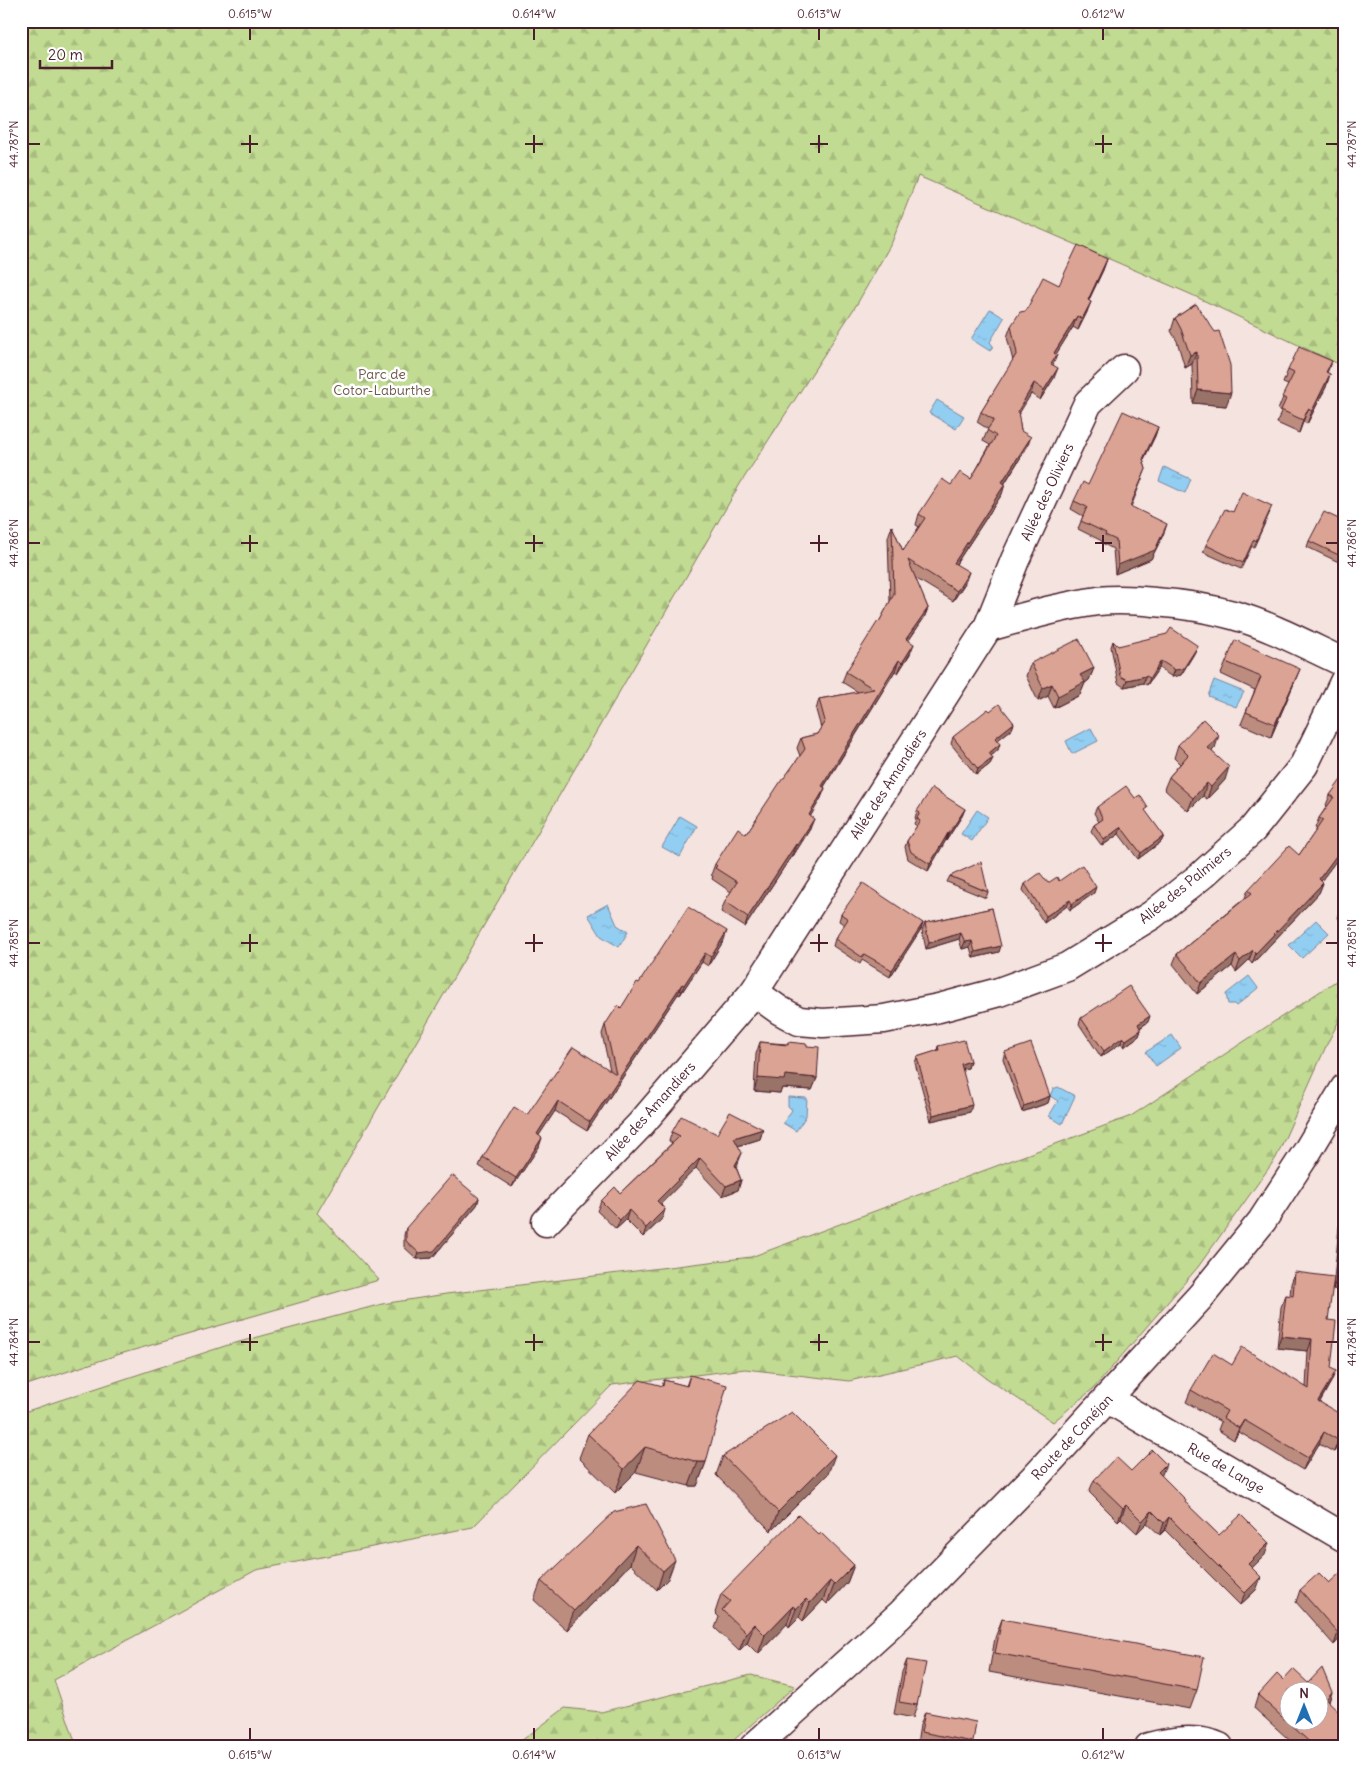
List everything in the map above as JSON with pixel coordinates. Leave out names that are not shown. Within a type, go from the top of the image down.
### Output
[{"type":"street","name":"Allée des Oliviers","points":[[988,627],[1015,560],[1088,403],[1124,369]]},
{"type":"street","points":[[988,627],[1050,610],[1098,601],[1127,599],[1202,608],[1234,616],[1267,627],[1345,663]]},
{"type":"street","name":"Allée des Amandiers","points":[[546,1222],[640,1126],[754,992],[988,627]]},
{"type":"street","name":"Allée des Palmiers","points":[[754,992],[779,1010],[799,1021],[823,1023],[884,1019],[939,1008],[999,992],[1068,967],[1152,915],[1202,875],[1253,829],[1304,765],[1345,680]]},
{"type":"street","name":"Route de Canéjan","points":[[754,1747],[900,1615],[987,1527],[1108,1399],[1201,1296],[1262,1221],[1307,1152],[1345,1088]]},
{"type":"street","name":"Rue de Lange","points":[[1108,1399],[1345,1538]]},
{"type":"street","points":[[1149,1747],[1167,1742],[1190,1741],[1213,1744],[1219,1747]]},
{"type":"green space","name":"Parc de Cotor-Laburthe","points":[[21,21],[1345,21],[1345,367],[1190,294],[918,176],[892,242],[857,304],[740,484],[317,1213],[379,1280],[120,1354],[21,1387]]},
{"type":"green space","points":[[1345,975],[1345,1009],[1327,1044],[1276,1158],[1198,1267],[1094,1388],[1053,1422],[985,1377],[958,1356],[849,1381],[745,1369],[612,1385],[473,1527],[256,1570],[54,1680],[77,1747],[21,1747],[21,1413],[228,1345],[382,1304],[446,1294],[751,1257],[1131,1116]]},
{"type":"green space","points":[[751,1675],[795,1686],[726,1747],[513,1747],[565,1708],[601,1712]]},
{"type":"water","points":[[990,309],[1004,318],[990,342],[993,346],[990,351],[971,339]]},
{"type":"water","points":[[937,400],[964,416],[956,429],[929,413]]},
{"type":"water","points":[[1164,467],[1191,479],[1185,493],[1159,481]]},
{"type":"water","points":[[1214,680],[1244,692],[1236,707],[1208,696]]},
{"type":"water","points":[[1091,728],[1098,741],[1072,754],[1066,741]]},
{"type":"water","points":[[977,810],[988,817],[972,841],[961,834]]},
{"type":"water","points":[[680,816],[697,826],[680,857],[662,847]]},
{"type":"water","points":[[608,904],[617,925],[628,932],[619,947],[601,936],[588,915]]},
{"type":"water","points":[[1316,920],[1329,933],[1302,958],[1289,945]]},
{"type":"water","points":[[1249,976],[1258,988],[1236,1006],[1228,1004],[1226,994]]},
{"type":"water","points":[[1172,1035],[1181,1048],[1156,1066],[1146,1052]]},
{"type":"water","points":[[1058,1087],[1075,1096],[1062,1124],[1049,1116],[1058,1101],[1050,1096],[1053,1089]]},
{"type":"water","points":[[788,1097],[807,1098],[806,1116],[796,1131],[783,1123],[792,1110],[788,1106]]},
{"type":"building","points":[[1078,245],[1107,259],[1088,300],[1091,302],[1082,319],[1077,316],[1054,353],[1057,355],[1051,364],[1058,368],[1044,390],[1034,383],[1018,411],[1021,431],[1031,437],[1002,482],[1005,484],[954,563],[969,572],[957,591],[908,560],[928,608],[906,639],[914,644],[902,663],[899,660],[822,786],[825,788],[809,815],[814,819],[748,917],[725,901],[737,882],[715,868],[717,866],[715,864],[738,828],[746,834],[783,778],[805,749],[801,738],[817,734],[825,721],[819,699],[874,689],[846,672],[879,622],[894,594],[892,526],[903,551],[925,518],[919,514],[942,479],[951,485],[960,472],[971,479],[996,436],[987,430],[994,420],[981,412],[1017,353],[1011,326],[1020,312],[1026,311],[1043,277],[1059,285]]},
{"type":"building","points":[[1196,304],[1215,332],[1219,331],[1230,365],[1231,393],[1198,390],[1197,352],[1190,355],[1175,318]]},
{"type":"building","points":[[1299,347],[1332,361],[1326,372],[1330,374],[1312,411],[1308,409],[1303,420],[1281,410],[1286,399],[1282,397],[1294,373],[1288,370]]},
{"type":"building","points":[[1123,411],[1158,427],[1143,459],[1146,469],[1130,506],[1167,524],[1155,550],[1118,565],[1116,540],[1081,521],[1087,507],[1074,501],[1083,482],[1088,485]]},
{"type":"building","points":[[1242,492],[1272,506],[1256,541],[1254,539],[1243,563],[1206,545],[1225,509],[1233,512]]},
{"type":"building","points":[[1324,512],[1345,522],[1345,558],[1309,541]]},
{"type":"building","points":[[1171,628],[1198,646],[1183,669],[1175,670],[1161,661],[1150,678],[1146,676],[1127,680],[1120,676],[1113,641],[1118,646],[1167,634]]},
{"type":"building","points":[[1079,639],[1094,668],[1080,675],[1085,682],[1058,696],[1052,684],[1043,688],[1031,663]]},
{"type":"building","points":[[1235,640],[1300,669],[1275,724],[1246,712],[1261,677],[1226,662]]},
{"type":"building","points":[[999,704],[1014,723],[995,738],[1000,744],[989,753],[993,758],[978,769],[953,737],[988,709],[990,711]]},
{"type":"building","points":[[1203,719],[1219,735],[1208,748],[1229,767],[1211,787],[1207,783],[1193,798],[1169,777],[1188,755],[1178,745]]},
{"type":"building","points":[[1343,777],[1345,778],[1345,844],[1319,879],[1323,883],[1256,953],[1253,950],[1240,961],[1236,955],[1201,983],[1177,954],[1252,893],[1248,890],[1289,846],[1299,855],[1323,820],[1319,818],[1334,797],[1330,795]]},
{"type":"building","points":[[1126,786],[1135,798],[1140,795],[1148,808],[1145,810],[1164,836],[1141,853],[1121,827],[1104,840],[1094,825],[1103,819],[1097,807]]},
{"type":"building","points":[[932,788],[965,809],[930,864],[911,852],[907,841],[920,821],[917,818],[920,813],[917,811]]},
{"type":"building","points":[[981,862],[988,892],[950,876]]},
{"type":"building","points":[[1082,865],[1096,887],[1072,904],[1070,900],[1046,916],[1025,884],[1040,873],[1048,883],[1057,877],[1059,881]]},
{"type":"building","points":[[863,883],[923,923],[892,970],[864,954],[862,957],[835,939],[848,919],[841,914]]},
{"type":"building","points":[[688,907],[727,931],[711,957],[705,953],[684,985],[682,984],[590,1122],[558,1101],[537,1134],[542,1138],[516,1178],[483,1157],[514,1107],[527,1115],[573,1047],[616,1074],[605,1025],[618,1005],[621,1008],[637,982],[639,983]]},
{"type":"building","points":[[1345,907],[1345,917],[1340,912]]},
{"type":"building","points":[[992,908],[1001,946],[975,952],[972,941],[965,942],[961,933],[929,943],[925,923]]},
{"type":"building","points":[[1129,986],[1150,1016],[1138,1024],[1141,1030],[1126,1040],[1123,1037],[1104,1051],[1081,1018]]},
{"type":"building","points":[[964,1040],[970,1061],[961,1064],[972,1105],[933,1115],[917,1057],[939,1050],[938,1046]]},
{"type":"building","points":[[760,1042],[788,1045],[788,1042],[819,1047],[817,1078],[785,1075],[784,1080],[758,1078]]},
{"type":"building","points":[[1031,1043],[1050,1096],[1024,1106],[1005,1052]]},
{"type":"building","points":[[730,1112],[763,1129],[734,1138],[742,1153],[735,1165],[741,1180],[726,1186],[700,1158],[657,1201],[665,1209],[646,1228],[629,1210],[620,1220],[601,1201],[615,1187],[620,1193],[680,1136],[672,1132],[681,1116],[717,1134]]},
{"type":"building","points":[[452,1175],[479,1198],[434,1251],[419,1253],[406,1241],[406,1228]]},
{"type":"building","points":[[1345,1215],[1345,1278],[1337,1277]]},
{"type":"building","points":[[1295,1272],[1334,1277],[1328,1320],[1336,1321],[1331,1368],[1336,1371],[1318,1401],[1345,1417],[1345,1429],[1338,1440],[1324,1432],[1308,1458],[1244,1420],[1239,1428],[1223,1418],[1227,1411],[1191,1390],[1213,1353],[1232,1365],[1242,1347],[1309,1389],[1312,1339],[1281,1336],[1286,1295],[1293,1296]]},
{"type":"building","points":[[690,1375],[727,1385],[706,1462],[698,1462],[645,1447],[624,1469],[588,1434],[640,1380],[663,1386],[664,1380],[687,1386]]},
{"type":"building","points":[[792,1412],[835,1455],[778,1512],[723,1456]]},
{"type":"building","points":[[1152,1450],[1166,1464],[1158,1472],[1219,1535],[1241,1515],[1269,1543],[1248,1564],[1261,1577],[1245,1593],[1169,1517],[1164,1523],[1152,1511],[1142,1521],[1126,1505],[1123,1508],[1094,1480],[1116,1457],[1131,1471]]},
{"type":"building","points":[[646,1504],[675,1560],[663,1571],[636,1545],[574,1611],[541,1581],[614,1512]]},
{"type":"building","points":[[798,1515],[819,1535],[821,1533],[854,1565],[834,1585],[830,1581],[810,1603],[806,1599],[796,1609],[793,1606],[765,1635],[754,1624],[746,1633],[722,1610],[730,1601],[721,1594]]},
{"type":"building","points":[[1341,1572],[1345,1576],[1345,1626],[1338,1633],[1300,1590],[1319,1573],[1329,1583]]},
{"type":"building","points":[[1002,1619],[1204,1657],[1197,1690],[995,1653]]},
{"type":"building","points":[[907,1660],[926,1663],[917,1705],[899,1702]]},
{"type":"building","points":[[1322,1668],[1327,1680],[1311,1680]]},
{"type":"building","points":[[1293,1669],[1305,1680],[1283,1680]]},
{"type":"building","points":[[1277,1674],[1283,1680],[1278,1680],[1278,1713],[1258,1695]]},
{"type":"building","points":[[1328,1682],[1332,1692],[1328,1697]]},
{"type":"building","points":[[1328,1701],[1345,1718],[1345,1747],[1315,1747],[1296,1730],[1328,1730]]},
{"type":"building","points":[[925,1712],[976,1722],[973,1742],[921,1732]]}]
